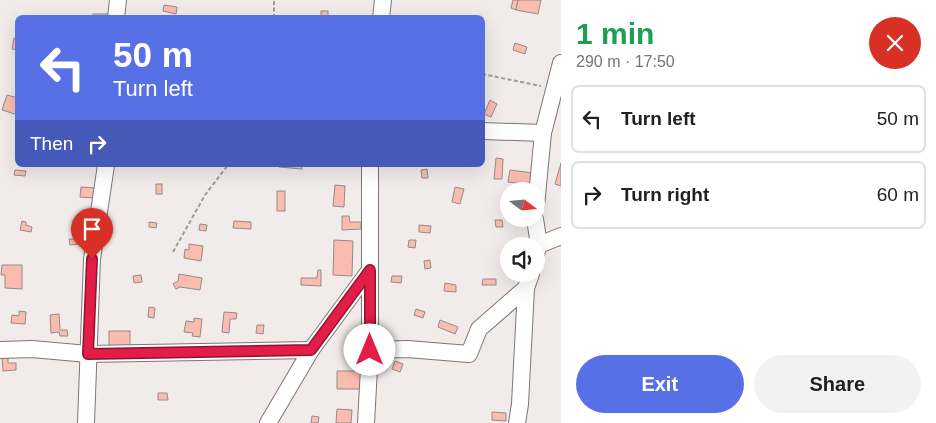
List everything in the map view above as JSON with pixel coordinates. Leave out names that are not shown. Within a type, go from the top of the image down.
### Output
[{"type":"street","points":[[116,15],[118,0]]},
{"type":"street","points":[[381,15],[383,0]]},
{"type":"street","points":[[538,182],[543,133],[561,63]]},
{"type":"street","points":[[485,131],[543,133]]},
{"type":"street","points":[[86,423],[92,259],[106,167]]},
{"type":"street","points":[[366,423],[370,350],[370,167]]},
{"type":"street","points":[[545,246],[561,236]]},
{"type":"street","points":[[268,423],[311,350],[370,270]]},
{"type":"street","points":[[370,350],[408,349],[469,354],[479,329],[528,282]]},
{"type":"street","points":[[517,423],[529,282]]},
{"type":"street","points":[[0,350],[32,349],[88,354],[311,350]]},
{"type":"path","points":[[274,0],[274,15]]},
{"type":"path","points":[[485,75],[554,89]]},
{"type":"path","points":[[173,252],[205,195],[226,167]]},
{"type":"building","points":[[513,0],[518,0],[516,10],[511,8]]},
{"type":"building","points":[[518,0],[541,0],[538,14],[516,10]]},
{"type":"building","points":[[164,5],[177,7],[176,14],[163,11]]},
{"type":"building","points":[[321,11],[328,11],[328,15],[321,15]]},
{"type":"building","points":[[14,38],[15,50],[12,49]]},
{"type":"building","points":[[515,43],[527,47],[525,54],[513,50]]},
{"type":"building","points":[[7,95],[15,97],[15,114],[2,110]]},
{"type":"building","points":[[490,100],[497,104],[491,117],[485,114]]},
{"type":"building","points":[[496,158],[503,159],[502,179],[494,179]]},
{"type":"building","points":[[561,163],[561,186],[555,184]]},
{"type":"building","points":[[279,167],[302,167],[302,169]]},
{"type":"building","points":[[427,169],[428,178],[422,178],[421,170]]},
{"type":"building","points":[[15,170],[26,171],[25,176],[14,175]]},
{"type":"building","points":[[510,170],[533,173],[532,182],[508,182]]},
{"type":"building","points":[[156,184],[162,184],[162,194],[156,194]]},
{"type":"building","points":[[335,185],[345,186],[344,207],[333,206]]},
{"type":"building","points":[[81,187],[95,188],[94,198],[80,197]]},
{"type":"building","points":[[455,187],[464,189],[460,204],[452,202]]},
{"type":"building","points":[[277,191],[285,191],[285,211],[277,211]]},
{"type":"building","points":[[342,216],[349,216],[350,222],[361,222],[361,229],[342,230]]},
{"type":"building","points":[[495,220],[500,220],[500,227],[496,227]]},
{"type":"building","points":[[22,221],[32,227],[31,232],[20,230]]},
{"type":"building","points":[[234,221],[251,222],[251,229],[233,228]]},
{"type":"building","points":[[149,222],[157,223],[156,228],[149,227]]},
{"type":"building","points":[[200,224],[207,225],[206,231],[199,230]]},
{"type":"building","points":[[419,225],[431,226],[430,233],[419,232]]},
{"type":"building","points":[[69,239],[80,239],[80,244],[70,245]]},
{"type":"building","points":[[334,240],[353,241],[352,276],[333,275]]},
{"type":"building","points":[[409,240],[416,240],[415,248],[408,247]]},
{"type":"building","points":[[189,244],[203,246],[201,261],[184,258],[185,249],[189,250]]},
{"type":"building","points":[[430,260],[431,268],[425,269],[424,261]]},
{"type":"building","points":[[2,265],[22,265],[22,289],[5,288],[5,275],[1,275]]},
{"type":"building","points":[[318,270],[321,270],[321,286],[301,285],[301,278],[317,278]]},
{"type":"building","points":[[179,274],[202,278],[200,290],[180,287],[176,289],[173,284],[178,281]]},
{"type":"building","points":[[141,275],[142,282],[134,283],[133,276]]},
{"type":"building","points":[[392,276],[402,276],[401,283],[391,282]]},
{"type":"building","points":[[483,279],[496,279],[496,285],[482,285]]},
{"type":"building","points":[[445,283],[456,285],[456,292],[444,291]]},
{"type":"building","points":[[149,307],[155,308],[154,318],[148,317]]},
{"type":"building","points":[[416,309],[425,312],[423,318],[414,315]]},
{"type":"building","points":[[19,311],[26,312],[25,324],[11,323],[12,315],[19,316]]},
{"type":"building","points":[[224,312],[237,313],[236,319],[230,319],[229,333],[222,332]]},
{"type":"building","points":[[59,314],[60,330],[67,330],[68,336],[60,336],[59,332],[51,333],[50,315]]},
{"type":"building","points":[[194,318],[202,319],[200,337],[192,336],[193,333],[184,332],[186,321],[194,322]]},
{"type":"building","points":[[440,320],[458,327],[455,334],[438,327]]},
{"type":"building","points":[[257,325],[264,325],[263,334],[256,333]]},
{"type":"building","points":[[109,331],[130,331],[130,346],[109,346]]},
{"type":"building","points":[[8,356],[8,363],[16,363],[16,370],[3,371],[2,357]]},
{"type":"building","points":[[395,361],[403,364],[400,372],[392,369]]},
{"type":"building","points":[[355,365],[369,365],[369,389],[337,389],[337,371],[355,371]]},
{"type":"building","points":[[158,393],[167,393],[168,400],[158,400]]},
{"type":"building","points":[[337,409],[352,410],[351,423],[336,423]]},
{"type":"building","points":[[492,412],[506,413],[506,421],[492,420]]},
{"type":"building","points":[[312,416],[319,417],[318,423],[311,423]]},
{"type":"route","points":[[92,259],[88,354],[311,350],[370,270],[370,350]]}]
